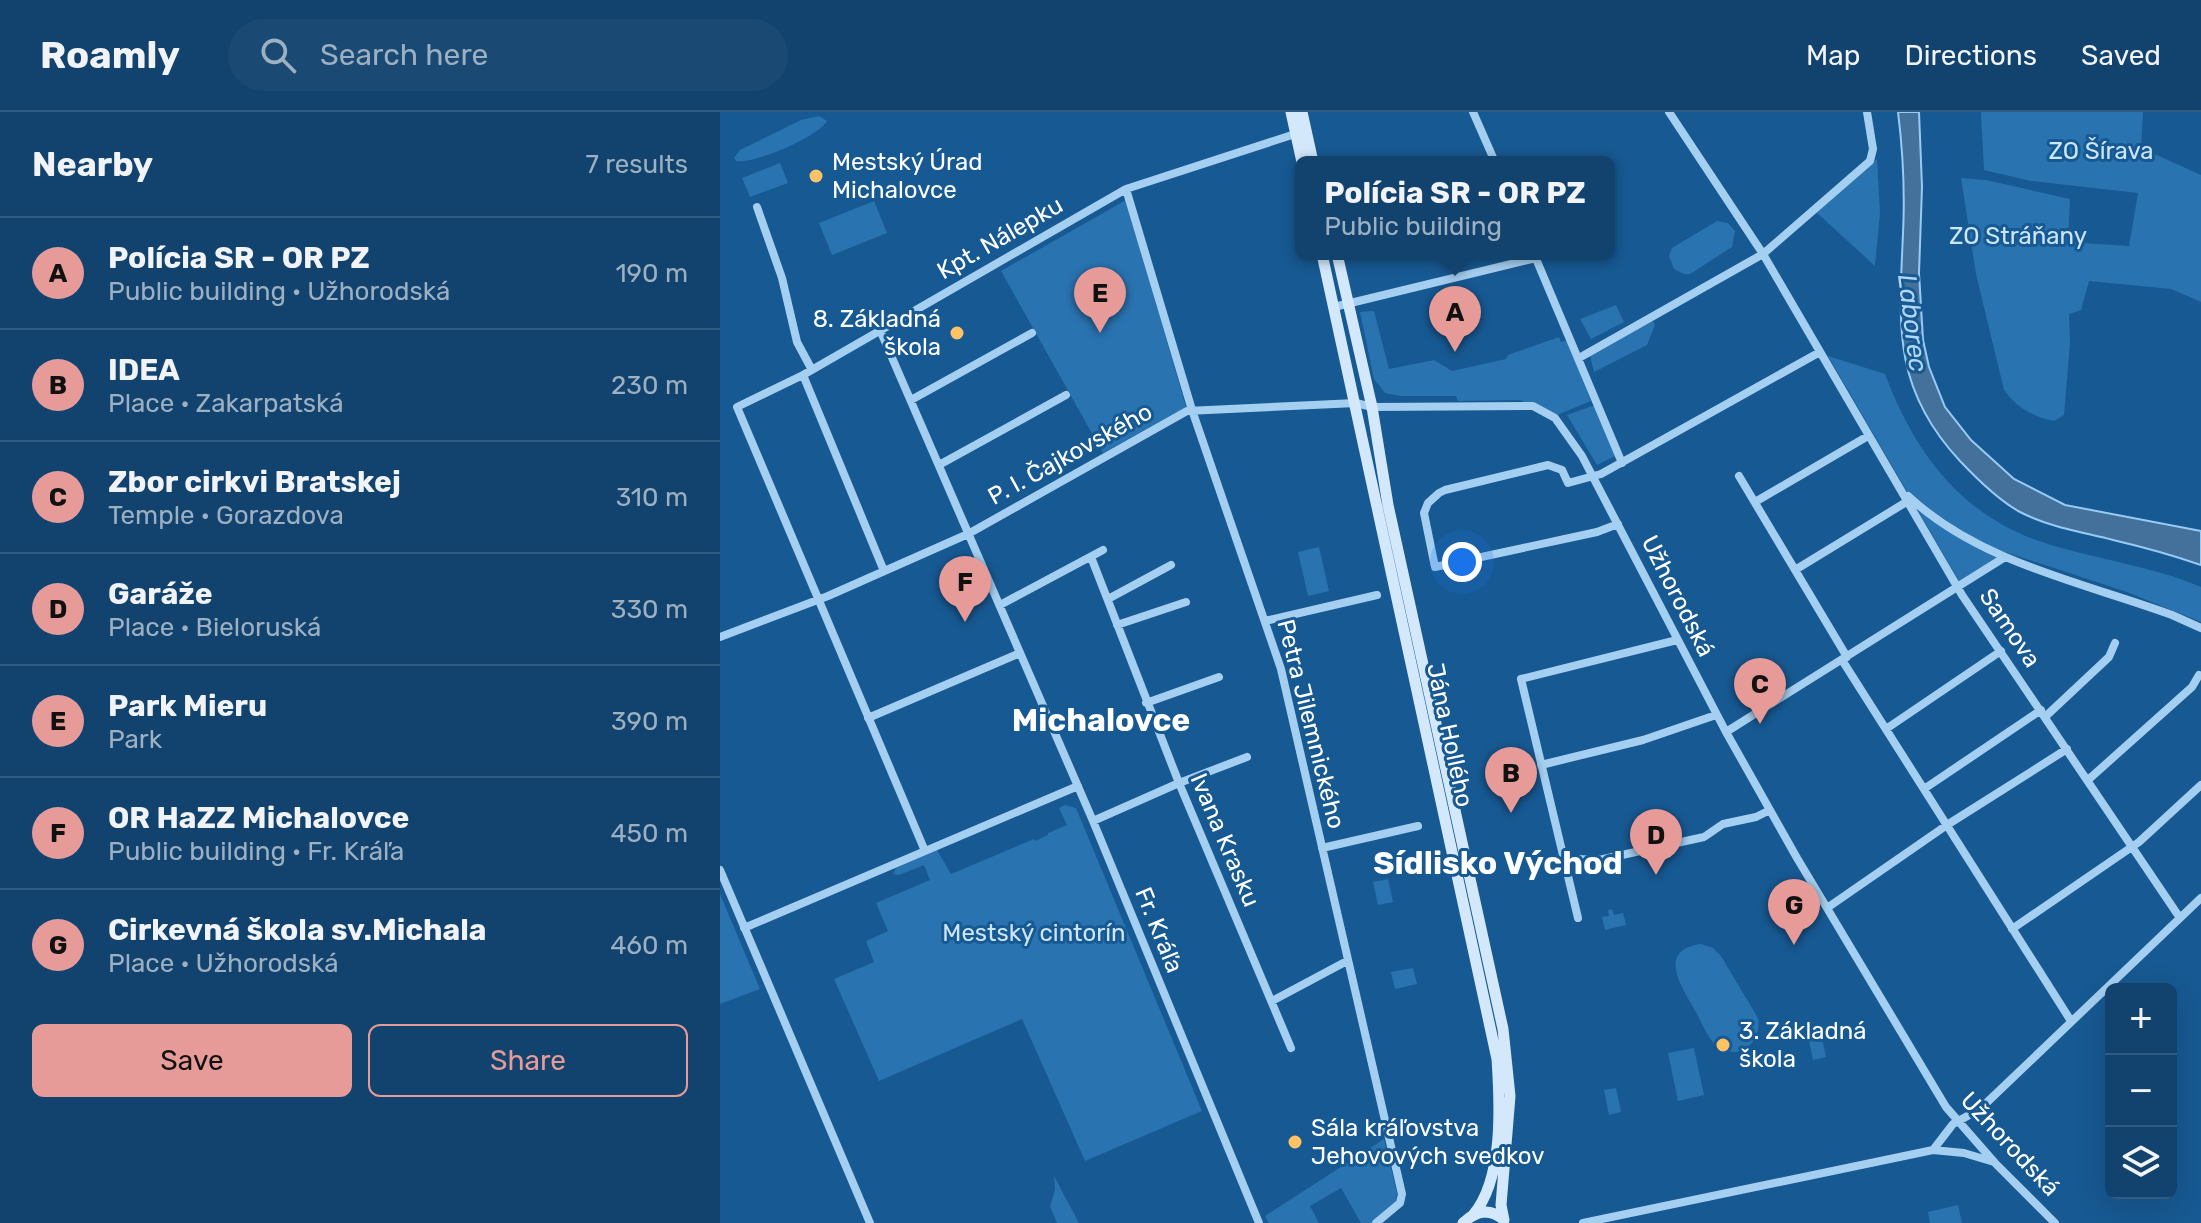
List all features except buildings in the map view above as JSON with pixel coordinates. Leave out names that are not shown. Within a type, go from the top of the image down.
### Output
[{"type":"street","points":[[1291,112],[1311,156]]},
{"type":"street","points":[[1302,112],[1302,156]]},
{"type":"street","points":[[1473,112],[1492,156]]},
{"type":"street","name":"Samova","points":[[1669,112],[1763,254],[1958,587],[2180,918]]},
{"type":"street","points":[[1579,358],[1763,254],[1870,161],[1873,149],[1867,112]]},
{"type":"street","name":"Kpt. Nálepku","points":[[817,599],[737,407],[808,372],[1126,189],[1301,132]]},
{"type":"street","name":"Petra Jilemnického","points":[[1126,189],[1192,410],[1281,669],[1402,1194],[1400,1203],[1376,1223]]},
{"type":"street","points":[[757,207],[782,278],[797,342],[884,571]]},
{"type":"street","name":"Jána Hollého","points":[[1323,260],[1383,506],[1485,971],[1503,1029],[1505,1096],[1501,1205],[1505,1221]]},
{"type":"street","name":"Jána Hollého","points":[[1339,260],[1372,407],[1383,506]]},
{"type":"street","points":[[1334,307],[1520,260]]},
{"type":"street","points":[[1537,260],[1622,463]]},
{"type":"street","name":"Fr. Kráľa","points":[[880,330],[1093,821],[1259,1223]]},
{"type":"street","points":[[911,400],[1032,333]]},
{"type":"street","points":[[1618,524],[1597,532],[1435,567],[1424,513],[1433,497],[1445,490],[1548,465],[1562,470],[1568,483],[1593,477],[1820,352]]},
{"type":"street","points":[[939,465],[1066,395]]},
{"type":"street","points":[[1356,403],[1372,407]]},
{"type":"street","name":"P. I. Čajkovského","points":[[720,637],[968,534],[1192,410],[1356,403]]},
{"type":"street","name":"Užhorodská","points":[[1372,407],[1533,406],[1555,418],[1575,444],[1593,477],[1716,715],[1946,1107],[1995,1163],[2055,1223]]},
{"type":"street","points":[[1755,502],[1868,436]]},
{"type":"street","points":[[1739,476],[1886,729],[2071,1021]]},
{"type":"street","points":[[1901,490],[1936,521],[2005,557],[2201,628]]},
{"type":"street","points":[[1795,570],[1908,501]]},
{"type":"street","points":[[1000,605],[1103,550]]},
{"type":"street","name":"Ivana Krasku","points":[[1091,557],[1146,703],[1291,1048]]},
{"type":"street","points":[[1726,732],[2005,557]]},
{"type":"street","points":[[1108,599],[1171,565]]},
{"type":"street","points":[[1265,621],[1377,595]]},
{"type":"street","points":[[817,599],[925,851]]},
{"type":"street","points":[[1117,625],[1186,602]]},
{"type":"street","points":[[1578,918],[1521,679],[1677,640]]},
{"type":"street","points":[[1924,789],[2043,713],[2109,657],[2115,643]]},
{"type":"street","points":[[1886,729],[2001,651]]},
{"type":"street","points":[[868,718],[1020,653]]},
{"type":"street","points":[[2088,780],[2192,687],[2199,675]]},
{"type":"street","points":[[1146,703],[1219,677]]},
{"type":"street","points":[[1541,765],[1643,740],[1716,715]]},
{"type":"street","points":[[1827,908],[1947,825],[2067,749]]},
{"type":"street","points":[[1093,821],[1247,757]]},
{"type":"street","points":[[2012,929],[2132,847],[2201,785]]},
{"type":"street","points":[[744,928],[1078,786]]},
{"type":"street","points":[[1564,861],[1599,860],[1704,837],[1723,824],[1770,810]]},
{"type":"street","points":[[1322,848],[1418,826]]},
{"type":"street","points":[[720,870],[867,1223]]},
{"type":"street","points":[[1933,1150],[1957,1121],[1980,1109],[2201,898]]},
{"type":"street","points":[[1272,1001],[1347,961]]},
{"type":"street","name":"Jána Hollého","points":[[1473,1215],[1485,1200],[1505,1096]]},
{"type":"street","points":[[1589,1222],[1933,1150],[1964,1153],[1995,1163]]},
{"type":"street","points":[[1463,1223],[1473,1215],[1491,1212],[1505,1221]]},
{"type":"green space","points":[[1981,112],[2143,112],[2141,148],[2201,175],[2201,302],[2171,289],[2089,281],[2081,310],[2069,314],[2070,344],[2064,415],[2054,421],[2026,411],[2004,390],[1976,274],[1961,178],[1986,180],[2070,199],[2068,242],[2129,246],[2138,193],[2031,181],[1984,170]]},
{"type":"green space","points":[[819,116],[827,121],[799,141],[757,158],[736,161],[734,158],[740,150],[801,120]]},
{"type":"green space","points":[[1877,159],[1880,213],[1875,266],[1816,212]]},
{"type":"green space","points":[[780,163],[788,183],[750,197],[742,178]]},
{"type":"green space","points":[[1126,200],[1186,407],[1103,453],[1001,271]]},
{"type":"green space","points":[[874,201],[887,233],[832,255],[819,223]]},
{"type":"green space","points":[[1717,221],[1728,223],[1735,231],[1732,247],[1690,274],[1674,269],[1669,256],[1672,248]]},
{"type":"green space","points":[[1616,305],[1624,322],[1591,339],[1580,319]]},
{"type":"green space","points":[[1374,311],[1389,369],[1434,360],[1452,371],[1506,359],[1508,355],[1559,337],[1561,342],[1567,340],[1591,401],[1557,415],[1520,400],[1458,401],[1456,396],[1385,393],[1374,379],[1360,312]]},
{"type":"green space","points":[[1653,321],[1655,325],[1647,345],[1594,372],[1590,355]]},
{"type":"green space","points":[[1828,356],[1885,374],[1911,431],[1927,456],[1967,500],[1991,518],[2018,533],[2048,544],[2164,574],[2201,587],[2201,622],[2127,592],[2005,552],[1959,581]]},
{"type":"green space","points":[[1595,405],[1615,456],[1597,465],[1567,415]]},
{"type":"green space","points":[[1319,547],[1329,591],[1308,596],[1298,552]]},
{"type":"green space","name":"Mestský cintorín","points":[[1065,805],[1076,808],[1202,1111],[1085,1161],[1022,1019],[879,1081],[834,979],[874,962],[866,941],[888,931],[876,903],[930,880],[924,865],[899,875],[893,874],[896,868],[937,850],[951,874],[1067,825],[1059,808]]},
{"type":"green space","points":[[1388,879],[1393,902],[1378,905],[1373,882]]},
{"type":"green space","points":[[720,894],[760,989],[720,1004]]},
{"type":"green space","points":[[1612,909],[1614,915],[1623,913],[1626,925],[1605,930],[1602,917],[1609,916],[1608,910]]},
{"type":"green space","points":[[1701,944],[1713,948],[1721,956],[1758,1018],[1754,1041],[1743,1050],[1728,1051],[1712,1041],[1676,972],[1679,954]]},
{"type":"green space","points":[[1413,968],[1417,984],[1395,989],[1391,972]]},
{"type":"green space","points":[[1821,1033],[1826,1057],[1813,1060],[1808,1036]]},
{"type":"green space","points":[[1694,1048],[1704,1095],[1678,1101],[1668,1053]]},
{"type":"green space","points":[[1781,1054],[1783,1066],[1762,1070],[1760,1058]]},
{"type":"green space","points":[[1616,1088],[1621,1112],[1609,1115],[1604,1090]]},
{"type":"green space","points":[[1384,1139],[1397,1193],[1396,1203],[1372,1223],[1361,1223],[1341,1188],[1310,1206],[1319,1223],[1269,1223],[1265,1216]]},
{"type":"green space","points":[[1054,1176],[1079,1223],[1057,1223],[1050,1206],[1055,1190]]},
{"type":"green space","points":[[1958,1205],[1962,1223],[1930,1223],[1928,1212]]},
{"type":"water","name":"Laborec","points":[[1898,112],[1919,112],[1922,187],[1919,273],[1923,340],[1929,367],[1945,407],[1971,440],[2014,479],[2065,505],[2201,531],[2201,565],[2054,525],[2020,512],[1981,482],[1938,434],[1922,408],[1904,354],[1901,298],[1904,188]]},
{"type":"place","name":"Mestský Úrad Michalovce","points":[[816,176]]},
{"type":"place","name":"8. Základná škola","points":[[957,333]]},
{"type":"place","name":"Park Mieru","points":[[1100,333]]},
{"type":"place","name":"Polícia SR - OR PZ","points":[[1455,352]]},
{"type":"place","name":"OR HaZZ Michalovce","points":[[965,622]]},
{"type":"place","name":"Zbor cirkvi Bratskej","points":[[1760,724]]},
{"type":"place","name":"IDEA","points":[[1511,813]]},
{"type":"place","name":"Garáže","points":[[1656,875]]},
{"type":"place","name":"Cirkevná škola sv.Michala","points":[[1794,945]]},
{"type":"place","name":"3. Základná škola","points":[[1723,1045]]},
{"type":"place","name":"Sála kráľovstva Jehovových svedkov","points":[[1295,1142]]},
{"type":"district","name":"Michalovce","points":[[1101,720]]},
{"type":"district","name":"Sídlisko Východ","points":[[1498,863]]},
{"type":"park label","name":"ZO Šírava","points":[[2101,151]]},
{"type":"park label","name":"ZO Stráňany","points":[[2018,236]]}]
